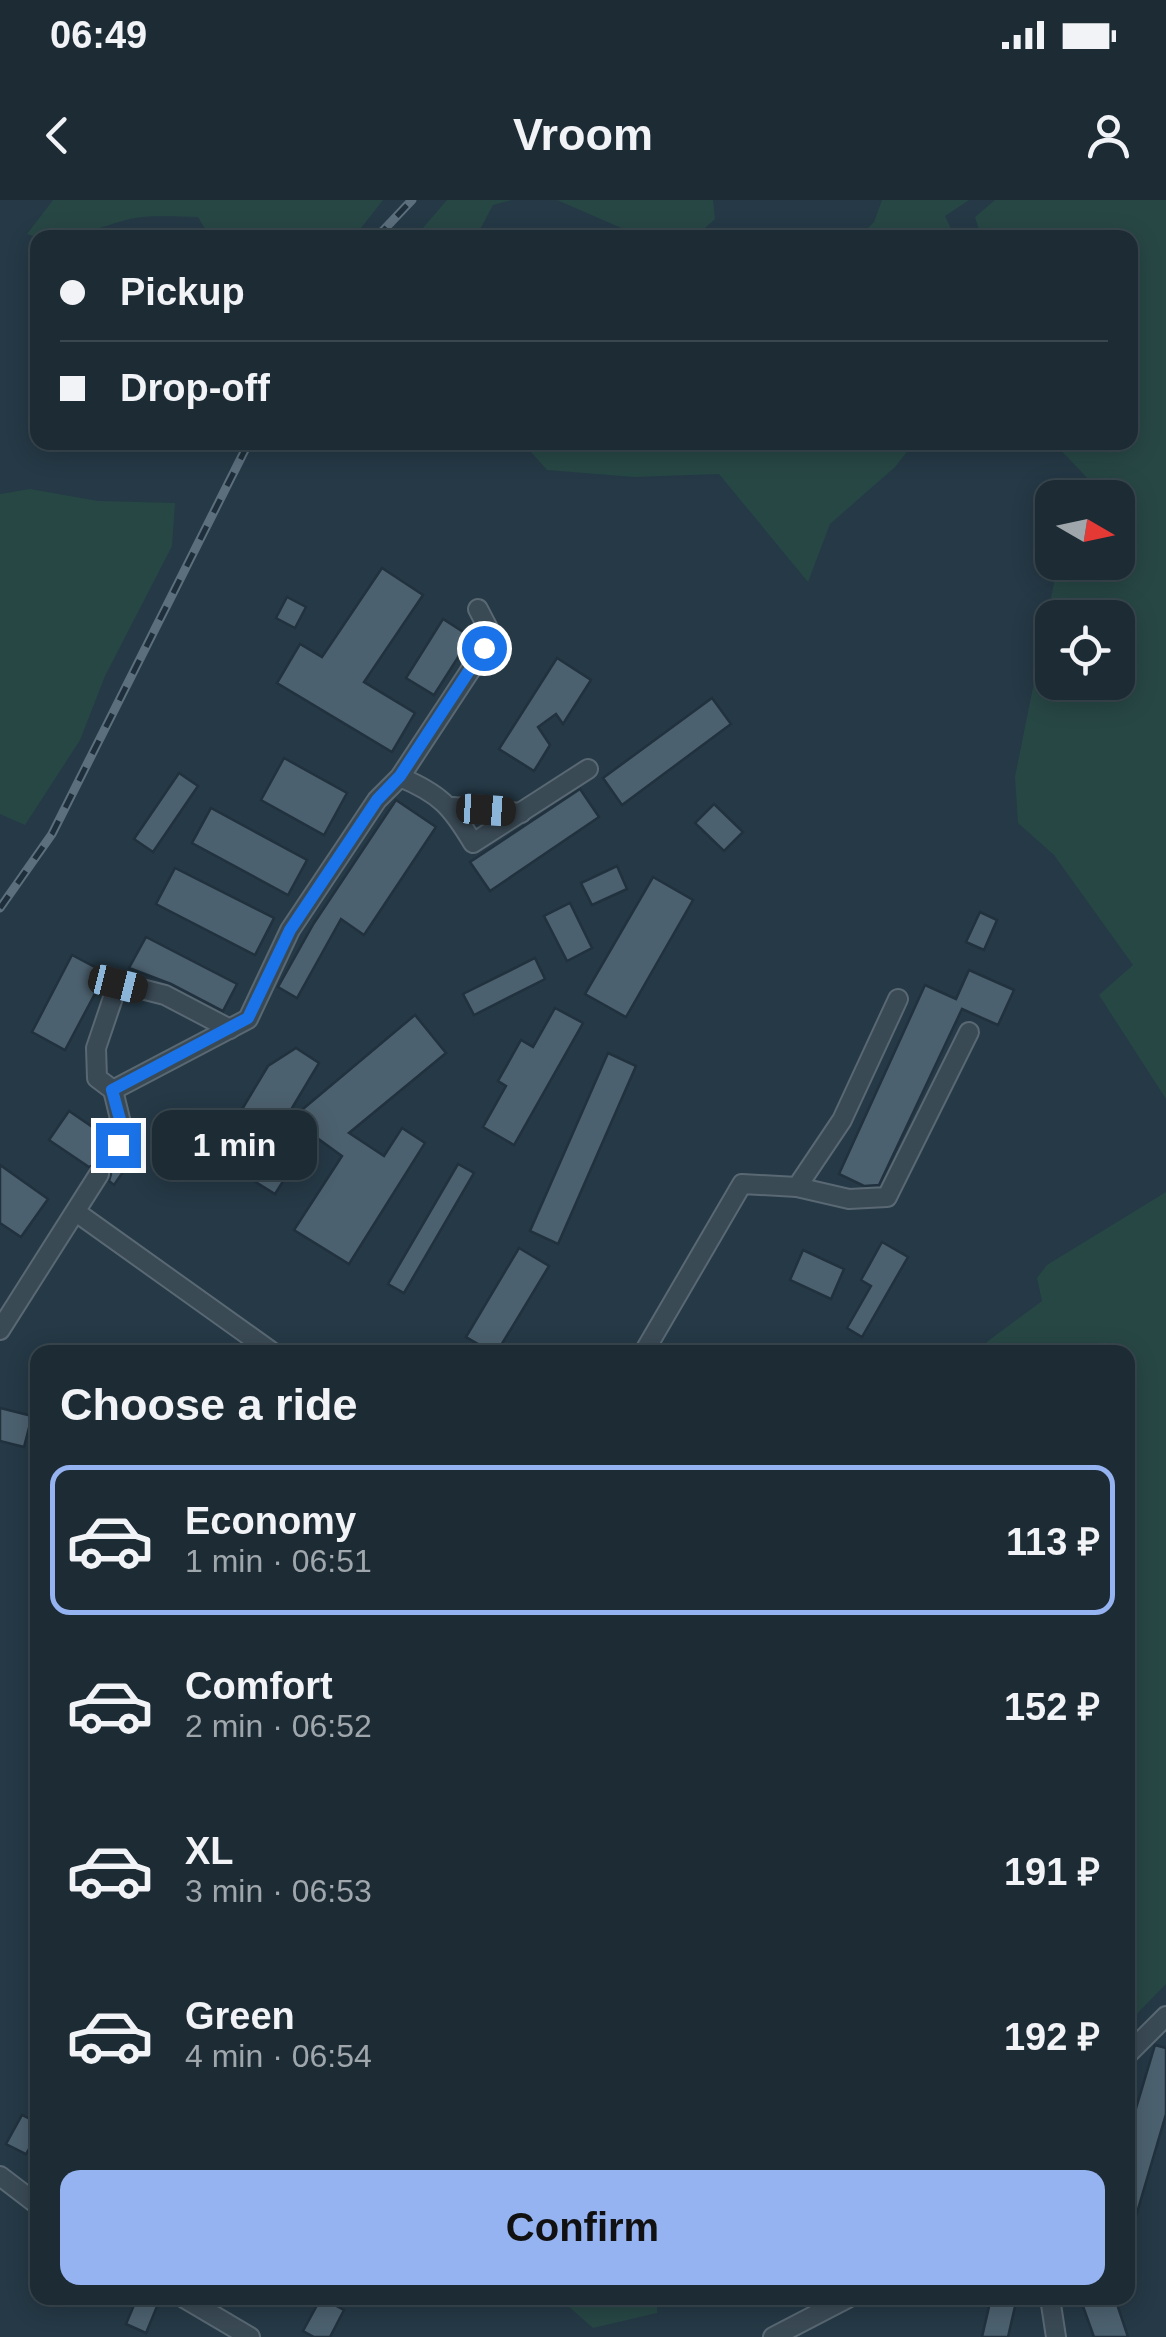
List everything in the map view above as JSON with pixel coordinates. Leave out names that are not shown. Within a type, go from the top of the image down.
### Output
[{"type":"street","points":[[112,1090],[248,1018],[290,930],[377,800],[400,776],[491,634],[478,610]]},
{"type":"street","points":[[400,776],[430,790],[452,808],[474,843],[588,769]]},
{"type":"street","points":[[452,808],[520,813]]},
{"type":"street","points":[[118,1145],[122,1127],[112,1090],[97,1078],[96,1048],[118,984],[165,995],[230,1029]]},
{"type":"street","points":[[798,1187],[842,1120],[898,999]]},
{"type":"street","points":[[648,1345],[742,1184],[798,1187],[849,1199],[888,1197],[969,1032]]},
{"type":"street","points":[[0,1330],[99,1174]]},
{"type":"street","points":[[76,1212],[262,1345]]},
{"type":"street","points":[[1135,2047],[1166,2016]]},
{"type":"street","points":[[0,2176],[30,2198]]},
{"type":"street","points":[[196,2305],[250,2337]]},
{"type":"street","points":[[773,2337],[835,2305]]},
{"type":"street","points":[[1051,2305],[1056,2337]]},
{"type":"green space","points":[[53,200],[383,200],[359,230],[206,230],[198,217],[166,216],[135,218],[93,230],[30,230]]},
{"type":"green space","points":[[447,200],[512,200],[493,205],[480,230],[421,230]]},
{"type":"green space","points":[[557,200],[713,200],[715,219],[703,230],[626,230]]},
{"type":"green space","points":[[882,200],[969,200],[945,216],[952,230],[866,230],[874,222]]},
{"type":"green space","points":[[995,200],[1166,200],[1166,1099],[1099,995],[1133,965],[1054,855],[1018,823],[1015,777],[1035,677],[1035,700],[1135,700],[1135,600],[1051,600],[1055,580],[1135,580],[1135,480],[1089,480],[1061,450],[1138,450],[1138,230],[979,230],[975,217]]},
{"type":"green space","points":[[529,450],[908,450],[895,467],[830,524],[808,582],[719,474],[634,477],[547,470]]},
{"type":"green space","points":[[30,489],[98,501],[175,503],[172,546],[105,676],[80,740],[25,825],[0,814],[0,494]]},
{"type":"green space","points":[[1166,1192],[1166,1984],[1135,2016],[1135,1345],[984,1345],[1042,1301],[1037,1278],[1047,1265]]},
{"type":"green space","points":[[567,2305],[657,2305],[657,2313],[593,2328]]},
{"type":"building","points":[[382,568],[423,595],[364,682],[415,713],[392,752],[277,683],[300,644],[322,657]]},
{"type":"building","points":[[287,597],[306,607],[295,628],[276,618]]},
{"type":"building","points":[[443,619],[471,637],[434,695],[406,678]]},
{"type":"building","points":[[557,658],[591,680],[563,724],[556,714],[538,727],[550,745],[534,771],[499,749]]},
{"type":"building","points":[[712,698],[731,724],[622,805],[603,778]]},
{"type":"building","points":[[284,758],[347,793],[324,835],[261,800]]},
{"type":"building","points":[[179,773],[198,786],[153,852],[134,839]]},
{"type":"building","points":[[580,789],[599,817],[490,891],[470,862]]},
{"type":"building","points":[[396,800],[436,827],[364,935],[341,919],[297,998],[278,987],[314,923]]},
{"type":"building","points":[[714,804],[743,832],[724,851],[695,823]]},
{"type":"building","points":[[211,808],[307,860],[288,895],[192,843]]},
{"type":"building","points":[[617,866],[627,889],[592,905],[581,883]]},
{"type":"building","points":[[175,868],[274,918],[255,955],[156,904]]},
{"type":"building","points":[[653,877],[693,900],[626,1017],[585,994]]},
{"type":"building","points":[[570,903],[592,948],[567,961],[544,916]]},
{"type":"building","points":[[980,912],[997,920],[984,950],[966,942]]},
{"type":"building","points":[[146,937],[237,984],[223,1011],[129,968]]},
{"type":"building","points":[[72,955],[106,973],[65,1050],[32,1032]]},
{"type":"building","points":[[535,958],[545,979],[474,1015],[463,994]]},
{"type":"building","points":[[969,970],[1014,990],[998,1025],[962,1009],[879,1185],[864,1186],[839,1174],[925,985],[956,999]]},
{"type":"building","points":[[555,1008],[583,1023],[514,1145],[483,1127],[506,1086],[498,1081],[521,1040],[533,1047]]},
{"type":"building","points":[[415,1015],[446,1053],[349,1133],[384,1156],[402,1128],[425,1143],[349,1264],[294,1230],[342,1156],[291,1119]]},
{"type":"building","points":[[296,1048],[319,1063],[268,1148],[294,1164],[275,1194],[214,1156],[268,1066]]},
{"type":"building","points":[[608,1053],[636,1066],[558,1244],[530,1231]]},
{"type":"building","points":[[69,1111],[107,1137],[110,1155],[121,1157],[128,1152],[134,1156],[114,1185],[109,1181],[111,1174],[106,1164],[99,1162],[89,1167],[49,1140]]},
{"type":"building","points":[[458,1164],[474,1173],[404,1293],[388,1284]]},
{"type":"building","points":[[0,1165],[48,1199],[21,1237],[0,1223]]},
{"type":"building","points":[[882,1242],[908,1257],[862,1337],[847,1328],[871,1286],[861,1280]]},
{"type":"building","points":[[519,1248],[549,1266],[501,1345],[480,1345],[466,1337]]},
{"type":"building","points":[[803,1250],[844,1269],[831,1299],[790,1280]]},
{"type":"building","points":[[0,1408],[30,1416],[24,1447],[0,1441]]},
{"type":"building","points":[[1155,2045],[1166,2048],[1166,2114],[1135,2219],[1135,2112]]},
{"type":"building","points":[[22,2115],[30,2119],[30,2147],[26,2154],[6,2144]]},
{"type":"building","points":[[134,2305],[158,2305],[146,2333],[126,2324]]},
{"type":"building","points":[[317,2305],[334,2305],[344,2310],[330,2337],[314,2337],[303,2331]]},
{"type":"building","points":[[989,2305],[1015,2305],[1008,2337],[982,2337]]},
{"type":"building","points":[[1083,2305],[1117,2305],[1128,2337],[1094,2337]]},
{"type":"tunnel","points":[[99,1174],[118,1145]]},
{"type":"railway","points":[[384,230],[412,200]]},
{"type":"railway","points":[[0,908],[52,834],[245,450]]},
{"type":"route","points":[[118,1145],[122,1127],[112,1090],[213,1040],[248,1018],[290,930],[377,800],[400,776],[484,648]]}]
